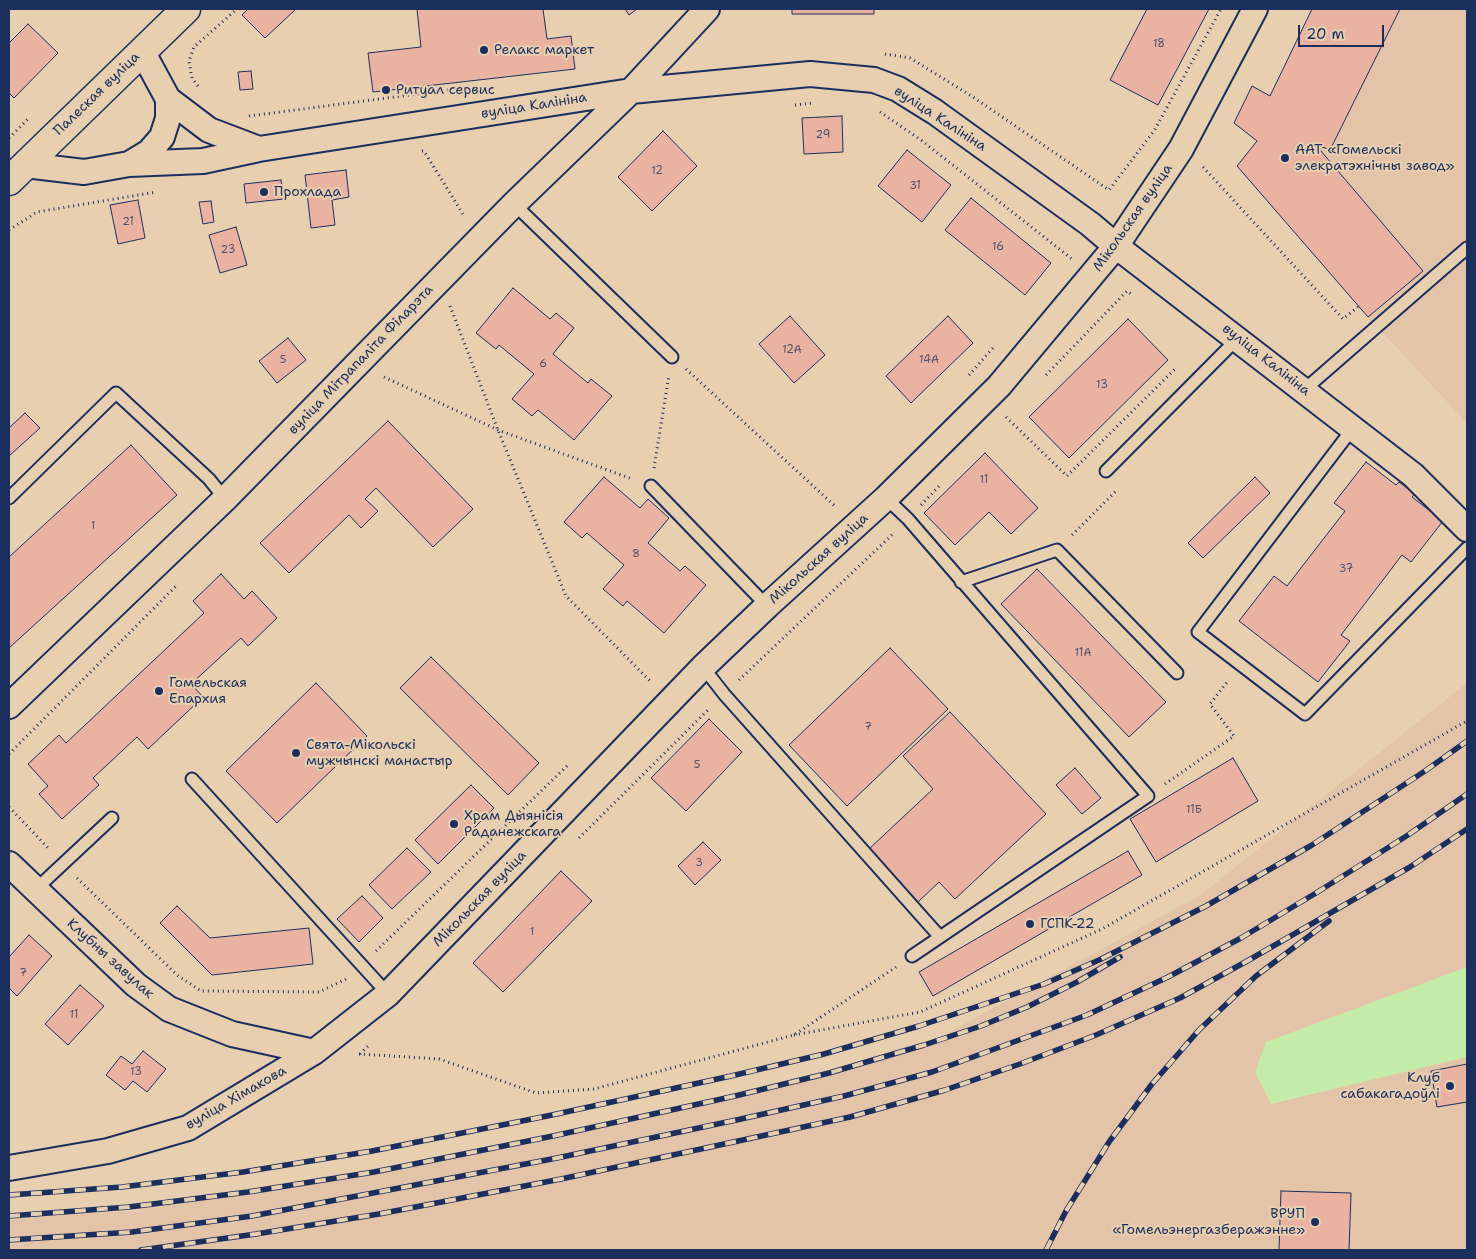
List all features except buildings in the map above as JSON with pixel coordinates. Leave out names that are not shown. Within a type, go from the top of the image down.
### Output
[{"type":"main road","name":"Палеская вуліца","points":[[17,173],[186,9]]},
{"type":"street","name":"вуліца Мітрапаліта Філарэта","points":[[9,706],[225,499],[514,204],[631,91],[707,9]]},
{"type":"street","name":"Мікольская вуліца","points":[[314,1052],[388,994],[703,667],[886,498],[998,386],[1116,246],[1181,149],[1255,9]]},
{"type":"street","name":"вуліца Калініна","points":[[142,50],[168,99],[209,130],[259,149]]},
{"type":"street","name":"вуліца Калініна","points":[[17,173],[84,172],[129,164],[203,161],[259,149],[631,91],[810,74],[874,80],[898,89],[935,112],[1090,224],[1413,474],[1467,529]]},
{"type":"street","points":[[129,164],[149,152],[162,137],[168,118],[168,99]]},
{"type":"street","name":"Клубны завулак","points":[[9,864],[136,985],[169,1009],[232,1034],[314,1052]]},
{"type":"street","name":"вуліца Хімакова","points":[[9,1168],[108,1151],[188,1128],[314,1052]]},
{"type":"lane","points":[[514,204],[672,357]]},
{"type":"lane","points":[[1304,390],[1467,248]]},
{"type":"lane","points":[[1106,471],[1238,338]]},
{"type":"lane","points":[[9,498],[116,393],[209,480],[225,499]]},
{"type":"lane","points":[[1354,428],[1198,632],[1305,714],[1467,548]]},
{"type":"lane","points":[[652,486],[767,606]]},
{"type":"lane","points":[[886,498],[908,519],[1148,796],[912,956]]},
{"type":"lane","points":[[961,582],[1057,550],[1177,673]]},
{"type":"lane","points":[[703,667],[724,694],[940,937]]},
{"type":"lane","points":[[192,779],[388,994]]},
{"type":"lane","points":[[35,890],[112,818]]},
{"type":"path","points":[[785,105],[814,103]]},
{"type":"path","points":[[879,112],[921,140],[1072,258],[1066,266]]},
{"type":"path","points":[[414,152],[424,151],[466,218]]},
{"type":"path","points":[[1203,167],[1343,319],[1359,306]]},
{"type":"path","points":[[9,230],[37,212],[162,190]]},
{"type":"path","points":[[1039,382],[1127,291],[1136,297]]},
{"type":"path","points":[[442,311],[449,304],[566,596],[652,684]]},
{"type":"path","points":[[967,377],[994,348]]},
{"type":"path","points":[[391,370],[384,377],[498,430],[652,486],[672,357]]},
{"type":"path","points":[[672,357],[840,512]]},
{"type":"path","points":[[999,423],[1005,416],[1067,476],[1180,365]]},
{"type":"path","points":[[577,839],[724,694],[908,519],[947,478]]},
{"type":"path","points":[[1148,796],[1234,736],[1210,704],[1241,664]]},
{"type":"path","points":[[645,690],[660,677]]},
{"type":"path","points":[[314,1052],[439,1059],[536,1093],[594,1089],[794,1035],[920,1012],[1102,929],[1467,721]]},
{"type":"path","points":[[9,808],[176,975],[201,992],[319,992],[347,978],[362,965],[574,759]]},
{"type":"path","points":[[794,1035],[912,956]]},
{"type":"path","points":[[360,1054],[374,1040]]},
{"type":"shaded area","points":[[1312,9],[1467,9],[1467,423],[1368,317],[1237,166],[1257,141],[1234,123],[1252,86],[1270,95]]},
{"type":"shaded area","points":[[1467,683],[1467,1250],[9,1250],[9,1217],[147,1211],[129,1207],[531,1144],[920,1048],[1199,896]]},
{"type":"green space","points":[[1467,967],[1467,1057],[1271,1104],[1255,1072],[1266,1042]]},
{"type":"railway","points":[[9,1195],[122,1187],[243,1172],[372,1151],[552,1115],[731,1076],[824,1054],[919,1026],[1044,984],[1099,960],[1206,906],[1312,845],[1425,771],[1467,741]]},
{"type":"railway","points":[[9,1240],[132,1232],[252,1216],[557,1158],[844,1096],[932,1072],[1087,1015],[1168,977],[1241,938],[1316,893],[1408,835],[1467,794]]},
{"type":"railway","points":[[141,1250],[379,1214],[561,1179],[850,1117],[945,1090],[1096,1035],[1180,998],[1410,867],[1467,829]]},
{"type":"railway","points":[[1046,1250],[1066,1211],[1109,1142],[1152,1084],[1199,1030],[1256,976],[1329,921]]},
{"type":"railway","points":[[9,1216],[129,1207],[248,1192],[374,1172],[553,1136],[735,1096],[829,1073],[981,1026],[1027,1007],[1077,982],[1120,957]]},
{"type":"place","name":"Релакс маркет","points":[[484,50]]},
{"type":"place","name":"Ритуал сервис","points":[[386,90]]},
{"type":"place","name":"ААТ «Гомельскі элекратэхнічны завод»","points":[[1285,158]]},
{"type":"place","name":"Прохлада","points":[[264,192]]},
{"type":"place","name":"Гомельская Епархия","points":[[159,691]]},
{"type":"place","name":"Свята-Мікольскі мужчынскі манастыр","points":[[296,753]]},
{"type":"place","name":"Храм Дыянісія Раданежскага","points":[[454,824]]},
{"type":"place","name":"ГСПК-22","points":[[1030,924]]},
{"type":"place","name":"Клуб сабакагадоўлі","points":[[1450,1086]]},
{"type":"place","name":"ВРУП «Гомельэнергазберажэнне»","points":[[1315,1222]]}]
